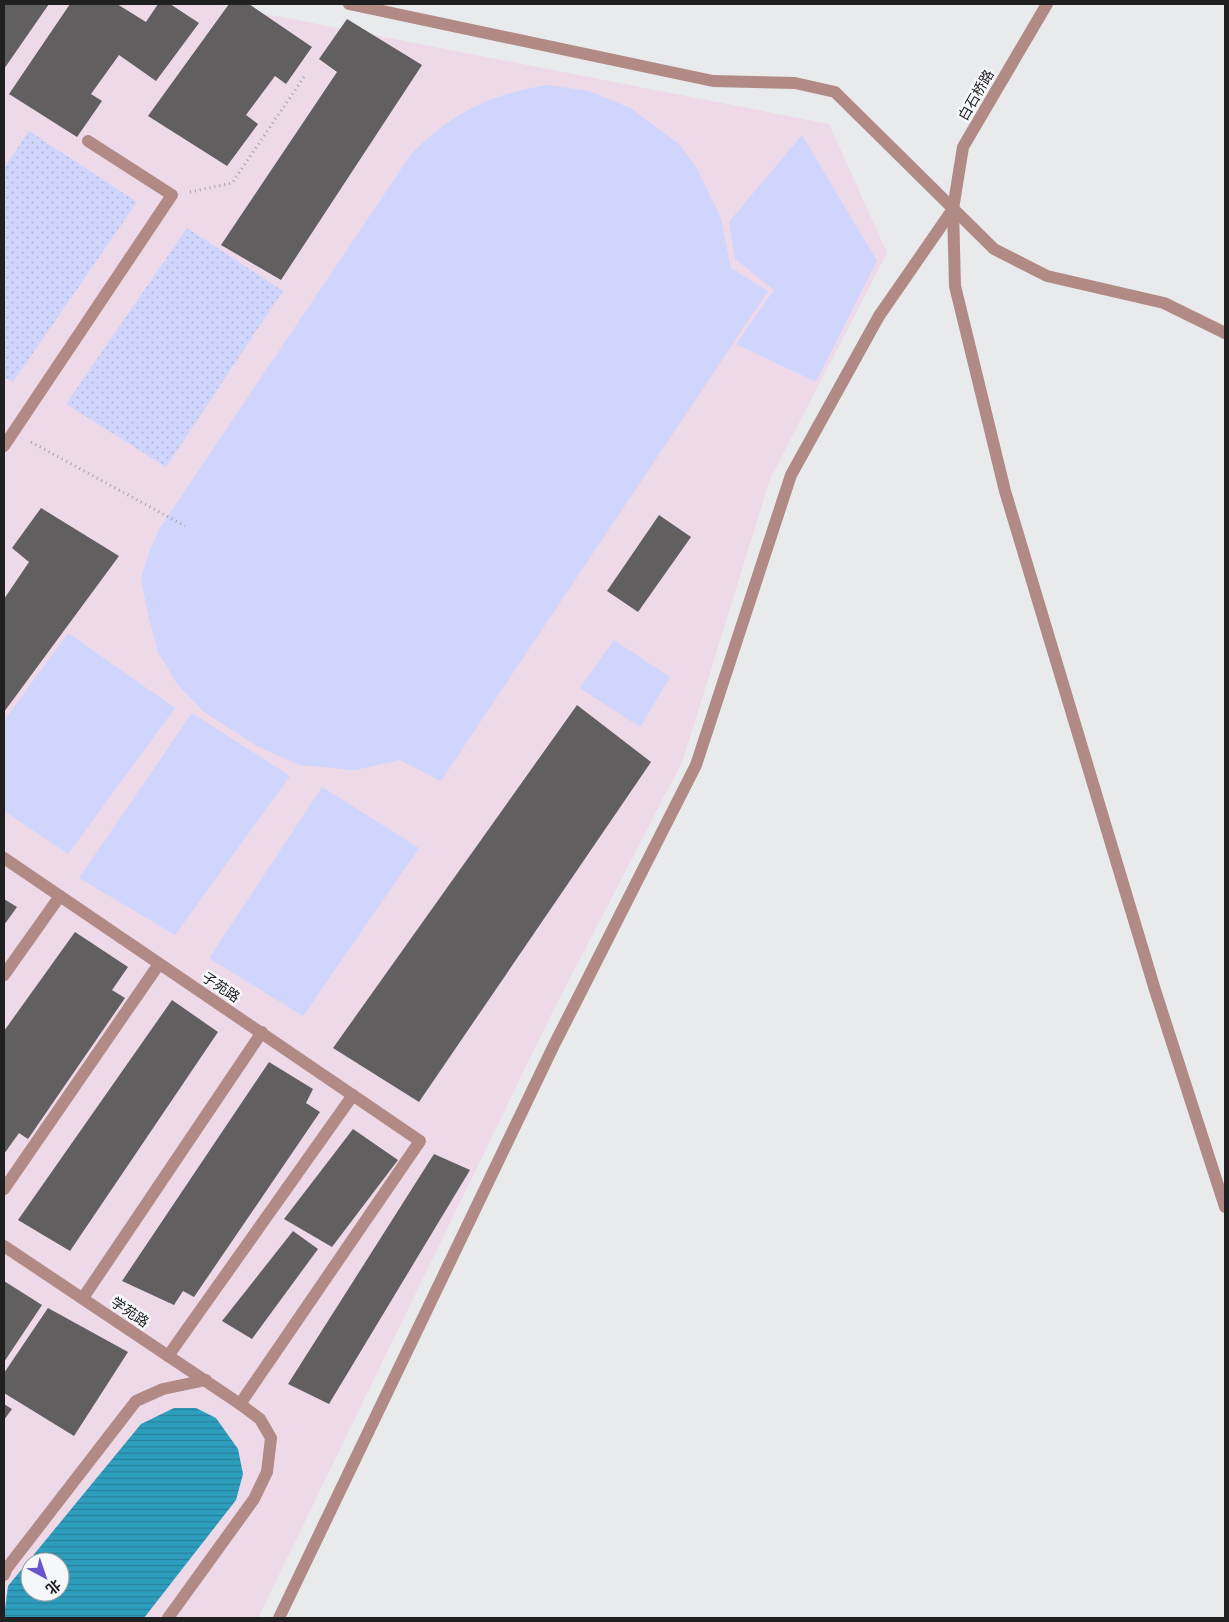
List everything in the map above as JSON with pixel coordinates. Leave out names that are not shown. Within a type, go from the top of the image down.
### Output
[{"type":"street","points":[[349,4],[713,81],[795,83],[835,92],[994,249],[1047,276],[1164,303],[1225,333]]},
{"type":"street","name":"白石桥路","points":[[1046,4],[964,147],[954,209],[955,286],[1005,491],[1155,990],[1225,1207]]},
{"type":"street","points":[[4,446],[9,429],[172,195],[88,141]]},
{"type":"street","points":[[279,1618],[554,1045],[696,765],[791,475],[879,316],[954,209]]},
{"type":"street","name":"子苑路","points":[[4,858],[420,1140],[240,1404]]},
{"type":"street","points":[[4,975],[60,896]]},
{"type":"street","points":[[4,1189],[160,964]]},
{"type":"street","points":[[82,1298],[262,1032]]},
{"type":"street","points":[[168,1356],[353,1095]]},
{"type":"street","name":"学苑路","points":[[4,1246],[260,1418],[271,1438],[267,1472],[254,1499],[168,1618]]},
{"type":"street","points":[[5,1569],[136,1401],[163,1389],[206,1380]]},
{"type":"path","points":[[172,195],[232,183],[306,74]]},
{"type":"path","points":[[9,429],[185,526]]},
{"type":"shaded area","points":[[4,4],[215,4],[829,124],[887,253],[770,479],[683,760],[552,1013],[258,1618],[4,1618]]},
{"type":"shaded area","points":[[547,85],[589,91],[630,108],[679,144],[696,167],[720,216],[731,268],[768,291],[441,781],[400,760],[355,770],[299,765],[257,746],[204,712],[177,684],[158,652],[149,618],[141,579],[149,552],[160,528],[412,153],[443,126],[473,107],[507,94]]},
{"type":"shaded area","points":[[29,131],[137,202],[13,382],[4,377],[4,168]]},
{"type":"shaded area","points":[[802,135],[877,261],[816,382],[736,344],[774,290],[735,259],[729,222]]},
{"type":"shaded area","points":[[187,228],[283,291],[166,467],[66,404]]},
{"type":"shaded area","points":[[68,633],[175,708],[68,854],[4,811],[4,721]]},
{"type":"shaded area","points":[[614,640],[670,677],[640,727],[580,688]]},
{"type":"shaded area","points":[[192,713],[290,776],[175,935],[79,878]]},
{"type":"shaded area","points":[[322,787],[419,848],[303,1016],[209,958]]},
{"type":"shaded area","points":[[174,1408],[196,1408],[216,1418],[238,1449],[243,1474],[236,1500],[144,1618],[4,1618],[8,1586],[20,1571],[20,1602],[70,1602],[70,1552],[36,1552],[141,1424]]},
{"type":"building","points":[[4,4],[49,4],[4,69]]},
{"type":"building","points":[[70,4],[117,4],[146,22],[158,4],[170,4],[199,23],[156,81],[119,55],[91,94],[102,101],[77,137],[9,94]]},
{"type":"building","points":[[229,4],[249,4],[312,47],[286,84],[275,76],[246,115],[258,124],[227,166],[148,116]]},
{"type":"building","points":[[347,19],[422,65],[281,280],[221,245],[337,72],[319,59]]},
{"type":"building","points":[[41,508],[119,556],[4,712],[4,599],[29,562],[12,548]]},
{"type":"building","points":[[659,515],[691,537],[638,612],[607,591]]},
{"type":"building","points":[[577,705],[651,762],[419,1102],[333,1048]]},
{"type":"building","points":[[4,899],[17,907],[4,925]]},
{"type":"building","points":[[75,932],[128,967],[112,990],[125,998],[28,1139],[19,1133],[4,1154],[4,1031]]},
{"type":"building","points":[[172,1000],[218,1032],[70,1251],[18,1220]]},
{"type":"building","points":[[269,1062],[313,1089],[306,1103],[320,1112],[194,1297],[183,1291],[174,1305],[122,1281]]},
{"type":"building","points":[[353,1129],[398,1160],[332,1247],[284,1219]]},
{"type":"building","points":[[434,1154],[470,1170],[329,1404],[288,1384]]},
{"type":"building","points":[[293,1231],[318,1249],[252,1339],[222,1321]]},
{"type":"building","points":[[4,1281],[42,1305],[4,1362]]},
{"type":"building","points":[[48,1308],[128,1352],[74,1436],[4,1393],[4,1373]]},
{"type":"building","points":[[4,1404],[12,1409],[4,1420]]}]
